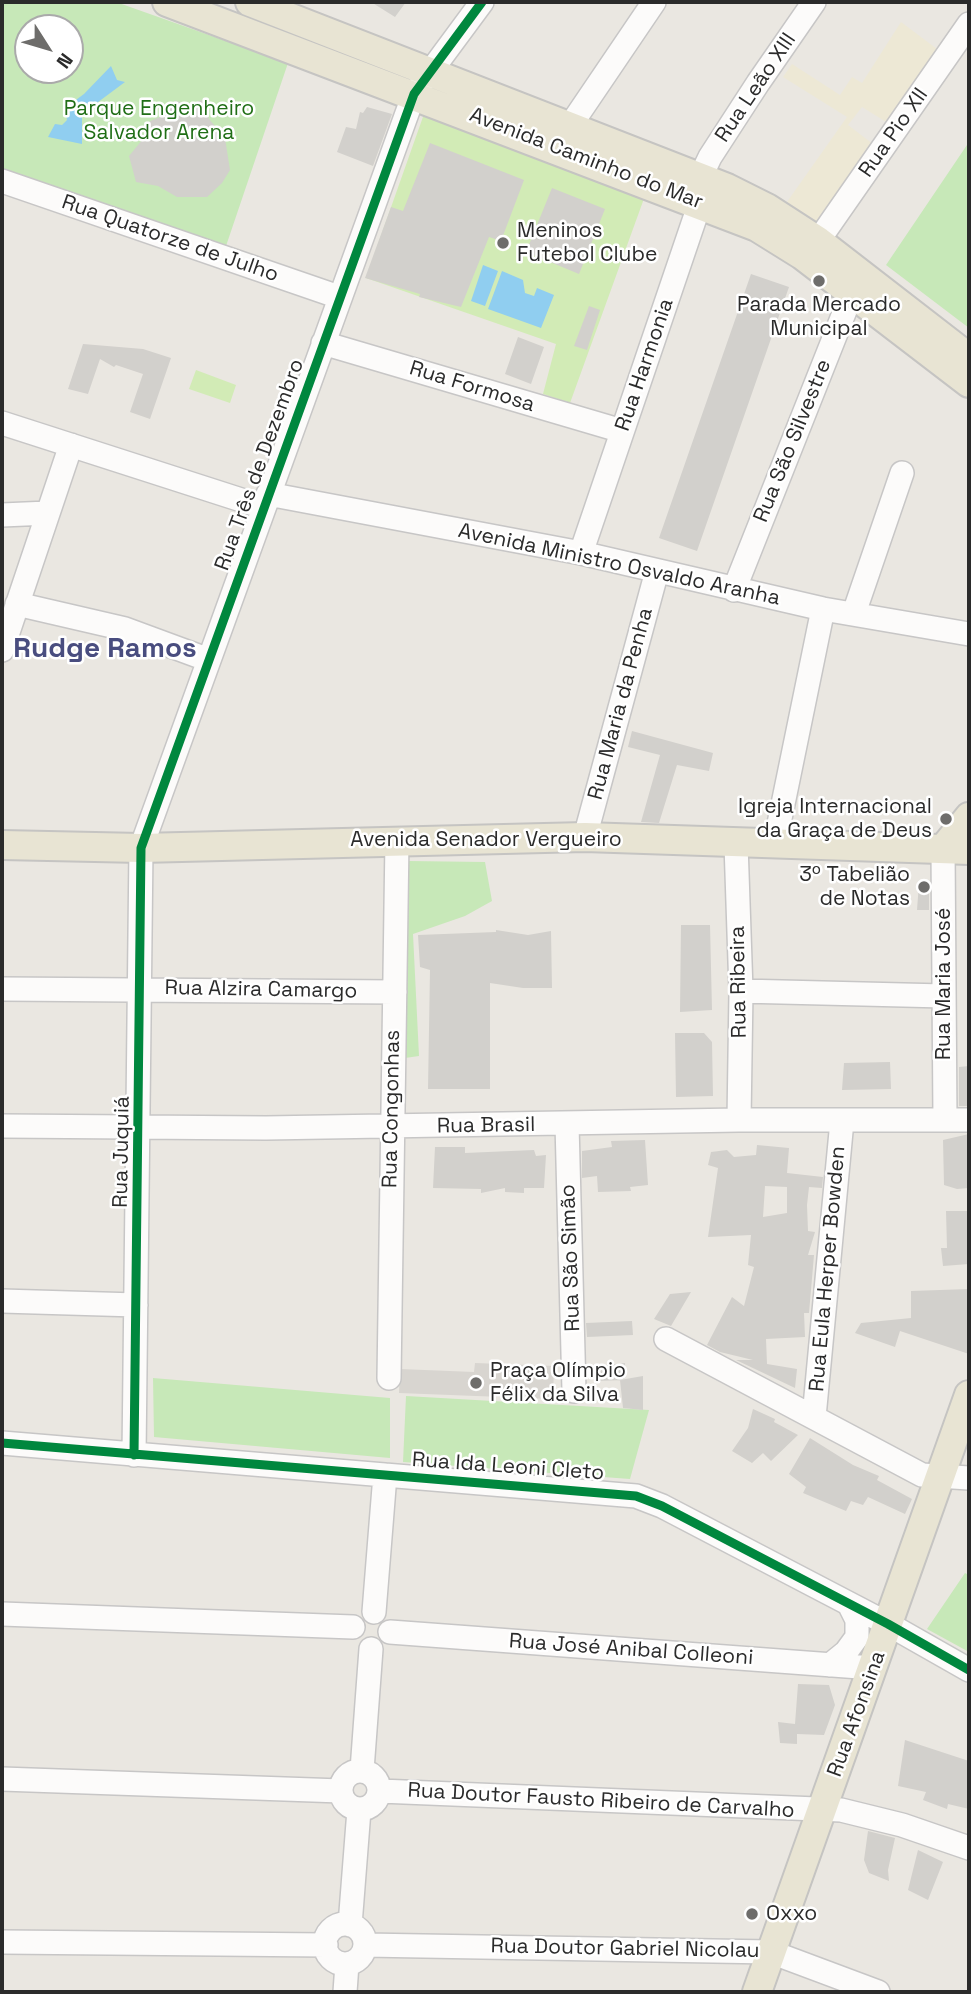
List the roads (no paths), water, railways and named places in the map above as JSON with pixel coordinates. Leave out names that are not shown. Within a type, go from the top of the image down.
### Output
[{"type":"main road","name":"Avenida Caminho do Mar","points":[[167,2],[414,94],[766,208],[818,241],[969,358]]},
{"type":"main road","name":"Avenida Caminho do Mar","points":[[250,2],[570,126],[701,189],[802,255],[969,383]]},
{"type":"main road","points":[[956,849],[969,817]]},
{"type":"main road","name":"Avenida Senador Vergueiro","points":[[2,845],[141,848],[585,837],[736,844],[956,849]]},
{"type":"main road","name":"Rua Afonsina","points":[[956,1477],[969,1395]]},
{"type":"main road","name":"Rua Afonsina","points":[[757,1992],[780,1954],[896,1629],[969,1447]]},
{"type":"main road","name":"Rua Afonsina","points":[[832,1810],[873,1668],[896,1629]]},
{"type":"main road","name":"Rua Afonsina","points":[[776,1992],[780,1954]]},
{"type":"street","name":"Rua Três de Dezembro","points":[[141,848],[414,94],[482,2]]},
{"type":"street","points":[[570,126],[654,2]]},
{"type":"street","name":"Rua Leão XIII","points":[[701,189],[710,157],[814,2]]},
{"type":"street","name":"Rua Pio XII","points":[[818,241],[969,24]]},
{"type":"street","name":"Rua Quatorze de Julho","points":[[2,181],[339,298]]},
{"type":"street","name":"Rua Harmonia","points":[[581,552],[701,189]]},
{"type":"street","name":"Rua São Silvestre","points":[[734,590],[852,293]]},
{"type":"street","name":"Rua Formosa","points":[[323,343],[622,431]]},
{"type":"street","name":"Avenida Ministro Osvaldo Aranha","points":[[2,422],[71,445],[266,500],[581,552],[823,609],[969,633]]},
{"type":"street","points":[[2,650],[71,445]]},
{"type":"street","points":[[854,613],[902,473]]},
{"type":"street","points":[[2,515],[48,513]]},
{"type":"street","name":"Rua Maria da Penha","points":[[585,837],[657,571]]},
{"type":"street","points":[[17,604],[125,629],[209,660]]},
{"type":"street","points":[[775,844],[823,609]]},
{"type":"street","name":"Rua Congonhas","points":[[389,1378],[397,840]]},
{"type":"street","name":"Rua Ribeira","points":[[736,844],[741,992],[739,1120]]},
{"type":"street","name":"Rua Juquiá","points":[[134,1455],[140,1128],[141,848]]},
{"type":"street","name":"Rua Maria José","points":[[945,1120],[944,996],[956,849]]},
{"type":"street","name":"Rua Alzira Camargo","points":[[2,989],[394,992]]},
{"type":"street","points":[[741,992],[944,996]]},
{"type":"street","name":"Rua Brasil","points":[[2,1126],[392,1127],[739,1120],[969,1119]]},
{"type":"street","name":"Rua Eula Herper Bowden","points":[[814,1417],[842,1121]]},
{"type":"street","name":"Rua São Simão","points":[[567,1124],[574,1391]]},
{"type":"street","points":[[2,1301],[136,1305]]},
{"type":"street","points":[[666,1339],[922,1475],[956,1477]]},
{"type":"street","name":"Rua Ida Leoni Cleto","points":[[2,1443],[636,1496],[662,1506],[969,1670]]},
{"type":"street","points":[[374,1612],[385,1475]]},
{"type":"street","points":[[830,1665],[846,1652],[858,1637],[857,1620],[849,1604]]},
{"type":"street","points":[[374,1612],[386,1619],[390,1632],[385,1643],[371,1649],[359,1644],[354,1628],[363,1614],[374,1612]]},
{"type":"street","points":[[2,1614],[354,1628]]},
{"type":"street","name":"Rua José Anibal Colleoni","points":[[390,1632],[873,1668]]},
{"type":"street","points":[[362,1770],[371,1649]]},
{"type":"street","points":[[362,1770],[373,1775],[380,1790],[376,1802],[359,1810],[348,1806],[341,1791],[349,1774],[362,1770]]},
{"type":"street","points":[[2,1779],[341,1791]]},
{"type":"street","name":"Rua Doutor Fausto Ribeiro de Carvalho","points":[[380,1790],[832,1810],[902,1825],[969,1848]]},
{"type":"street","points":[[350,1925],[359,1810]]},
{"type":"street","points":[[350,1925],[359,1930],[365,1945],[357,1960],[347,1964],[335,1961],[326,1945],[333,1929],[350,1925]]},
{"type":"street","points":[[2,1942],[326,1945]]},
{"type":"street","name":"Rua Doutor Gabriel Nicolau","points":[[365,1945],[780,1954],[878,1992]]},
{"type":"street","points":[[345,1992],[347,1964]]},
{"type":"water","points":[[111,66],[117,80],[125,82],[82,114],[82,144],[48,137],[55,124],[62,125],[67,120],[65,108],[84,94]]},
{"type":"water","points":[[483,265],[498,271],[485,306],[471,301]]},
{"type":"water","points":[[502,271],[523,280],[525,293],[534,296],[537,288],[554,295],[541,328],[488,309]]},
{"type":"place","name":"Meninos Futebol Clube","points":[[503,243]]},
{"type":"place","name":"Parada Mercado Municipal","points":[[819,281]]},
{"type":"place","name":"Igreja Internacional da Graça de Deus","points":[[946,819]]},
{"type":"place","name":"3º Tabelião de Notas","points":[[924,887]]},
{"type":"place","name":"Praça Olímpio Félix da Silva","points":[[476,1383]]},
{"type":"place","name":"Oxxo","points":[[752,1914]]},
{"type":"district","name":"Rudge Ramos","points":[[105,649]]},
{"type":"park label","name":"Parque Engenheiro Salvador Arena","points":[[159,121]]}]
